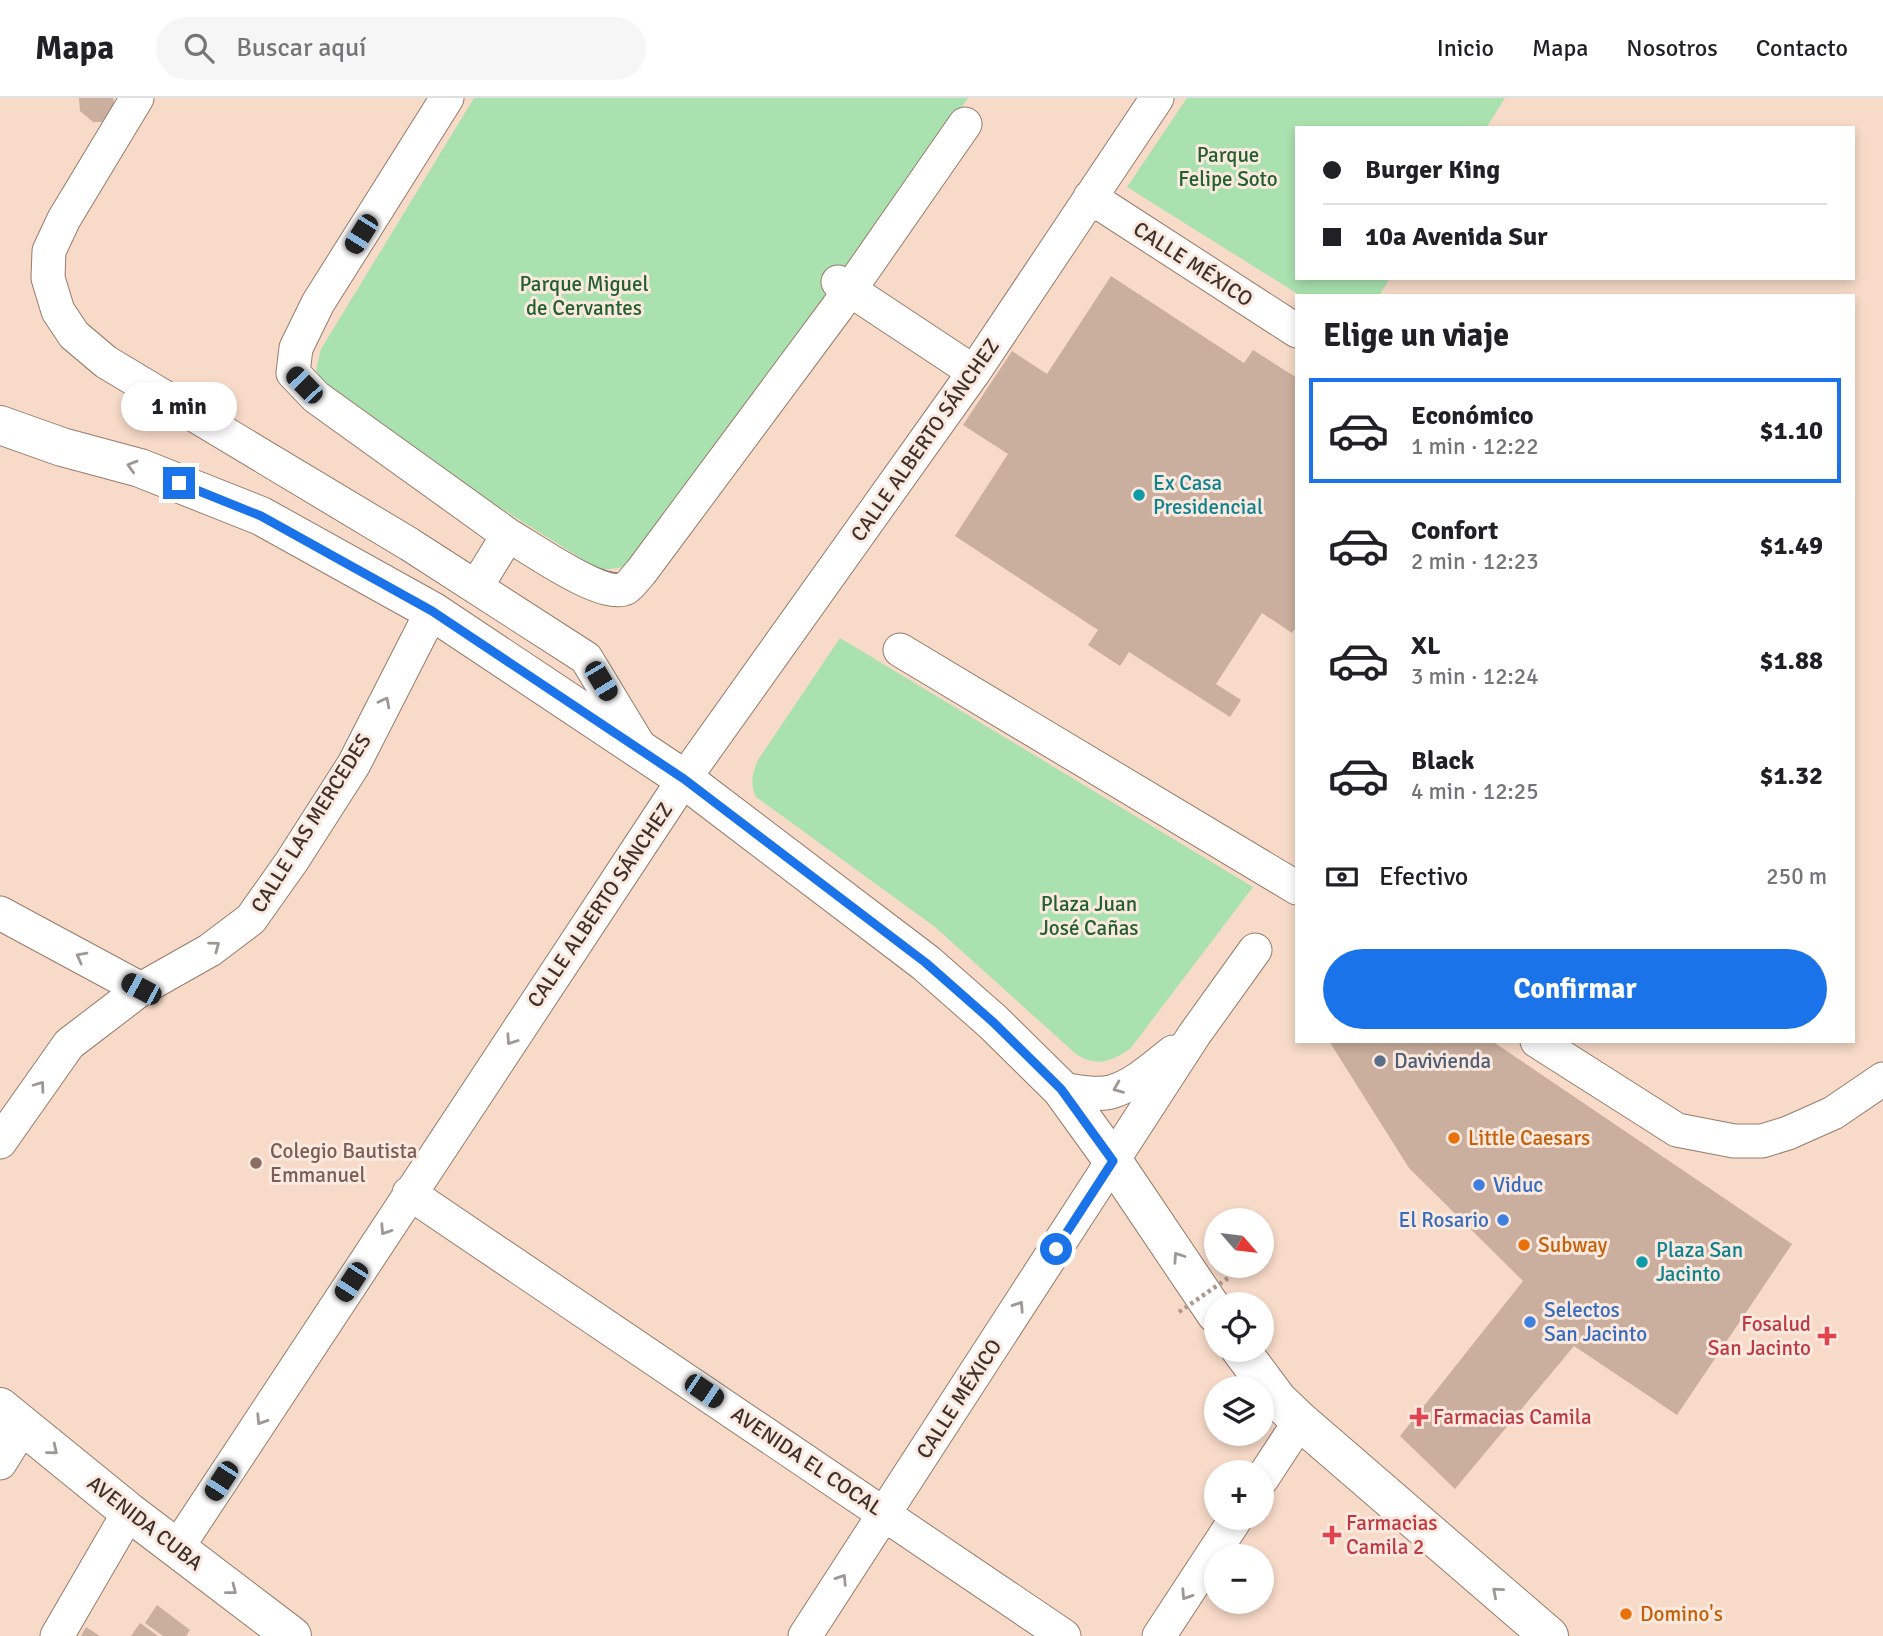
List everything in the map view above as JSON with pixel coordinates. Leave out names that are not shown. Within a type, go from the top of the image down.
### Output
[{"type":"main road","points":[[0,425],[62,447],[139,468],[261,516],[432,611],[684,779],[926,963],[993,1022],[1061,1089],[1113,1161],[1198,1313]]},
{"type":"main road","points":[[1250,1362],[1279,1400],[1300,1421],[1536,1632]]},
{"type":"main road","name":"AVENIDA CUBA","points":[[11,1417],[129,1513],[292,1636]]},
{"type":"street","points":[[137,98],[64,219],[49,251],[48,278],[58,311],[74,335],[106,362],[409,544],[586,658],[643,752]]},
{"type":"street","points":[[447,98],[318,303],[296,348],[293,373],[316,397],[508,535],[578,579],[612,591],[626,588],[641,572],[844,286],[965,124]]},
{"type":"street","name":"CALLE ALBERTO SÁNCHEZ","points":[[177,1548],[684,779],[974,372],[1157,98]]},
{"type":"street","name":"CALLE MÉXICO","points":[[1090,197],[1295,330]]},
{"type":"street","points":[[844,286],[974,372]]},
{"type":"street","points":[[476,587],[508,535]]},
{"type":"street","name":"CALLE LAS MERCEDES","points":[[0,1142],[69,1044],[141,989],[210,950],[251,919],[354,764],[432,611]]},
{"type":"street","points":[[900,650],[1295,886]]},
{"type":"street","points":[[0,914],[141,989]]},
{"type":"street","points":[[1061,1089],[1085,1093],[1110,1092],[1139,1078],[1194,1035],[1255,950]]},
{"type":"street","name":"CALLE MÉXICO","points":[[805,1636],[1194,1035]]},
{"type":"street","points":[[1540,1043],[1676,1130],[1734,1141],[1762,1141],[1788,1133],[1833,1113],[1883,1079]]},
{"type":"street","name":"AVENIDA EL COCAL","points":[[410,1193],[1064,1636]]},
{"type":"street","points":[[0,1463],[11,1417]]},
{"type":"street","points":[[1274,1461],[1300,1421]]},
{"type":"street","points":[[57,1636],[129,1513]]},
{"type":"street","points":[[1159,1636],[1228,1530]]},
{"type":"path","points":[[1198,1313],[1229,1278]]},
{"type":"green space","name":"Parque Miguel de Cervantes","points":[[474,98],[968,98],[822,304],[627,567],[600,570],[489,501],[324,384],[316,370],[321,349]]},
{"type":"green space","name":"Parque Felipe Soto","points":[[1187,98],[1505,98],[1487,126],[1295,126],[1295,280],[1389,280],[1380,294],[1298,294],[1127,187]]},
{"type":"green space","name":"Plaza Juan José Cañas","points":[[840,638],[1253,887],[1130,1049],[1116,1057],[1097,1062],[1076,1054],[935,927],[756,797],[753,778],[758,760]]},
{"type":"building","points":[[79,98],[113,98],[115,106],[111,117],[102,122],[93,122],[80,111]]},
{"type":"building","name":"Ex Casa Presidencial","points":[[1111,276],[1244,363],[1253,350],[1295,377],[1295,629],[1292,633],[1262,613],[1216,684],[1241,700],[1230,717],[1129,652],[1120,666],[1088,645],[1098,630],[955,536],[1008,454],[963,425],[1012,351],[1047,374]]},
{"type":"building","name":"Plaza San Jacinto","points":[[1330,1043],[1495,1043],[1792,1244],[1677,1415],[1574,1346],[1455,1489],[1400,1436],[1523,1281],[1409,1168]]},
{"type":"building","points":[[157,1605],[190,1630],[186,1636],[163,1636],[145,1623]]},
{"type":"building","points":[[140,1623],[158,1636],[131,1636]]},
{"type":"building","points":[[86,1627],[100,1636],[81,1636]]},
{"type":"place","name":"Ex Casa Presidencial","points":[[1139,495]]},
{"type":"place","name":"Davivienda","points":[[1380,1061]]},
{"type":"place","name":"Little Caesars","points":[[1454,1138]]},
{"type":"place","name":"Colegio Bautista Emmanuel","points":[[256,1163]]},
{"type":"place","name":"Viduc","points":[[1479,1185]]},
{"type":"place","name":"El Rosario","points":[[1503,1220]]},
{"type":"place","name":"Subway","points":[[1524,1245]]},
{"type":"place","name":"Plaza San Jacinto","points":[[1642,1262]]},
{"type":"place","name":"Selectos San Jacinto","points":[[1530,1322]]},
{"type":"place","name":"Fosalud San Jacinto","points":[[1827,1336]]},
{"type":"place","name":"Farmacias Camila","points":[[1419,1417]]},
{"type":"place","name":"Farmacias Camila 2","points":[[1332,1535]]},
{"type":"place","name":"Domino's","points":[[1626,1614]]},
{"type":"route","points":[[179,483],[261,516],[432,611],[684,779],[926,963],[993,1022],[1061,1089],[1113,1161],[1056,1249]]}]
